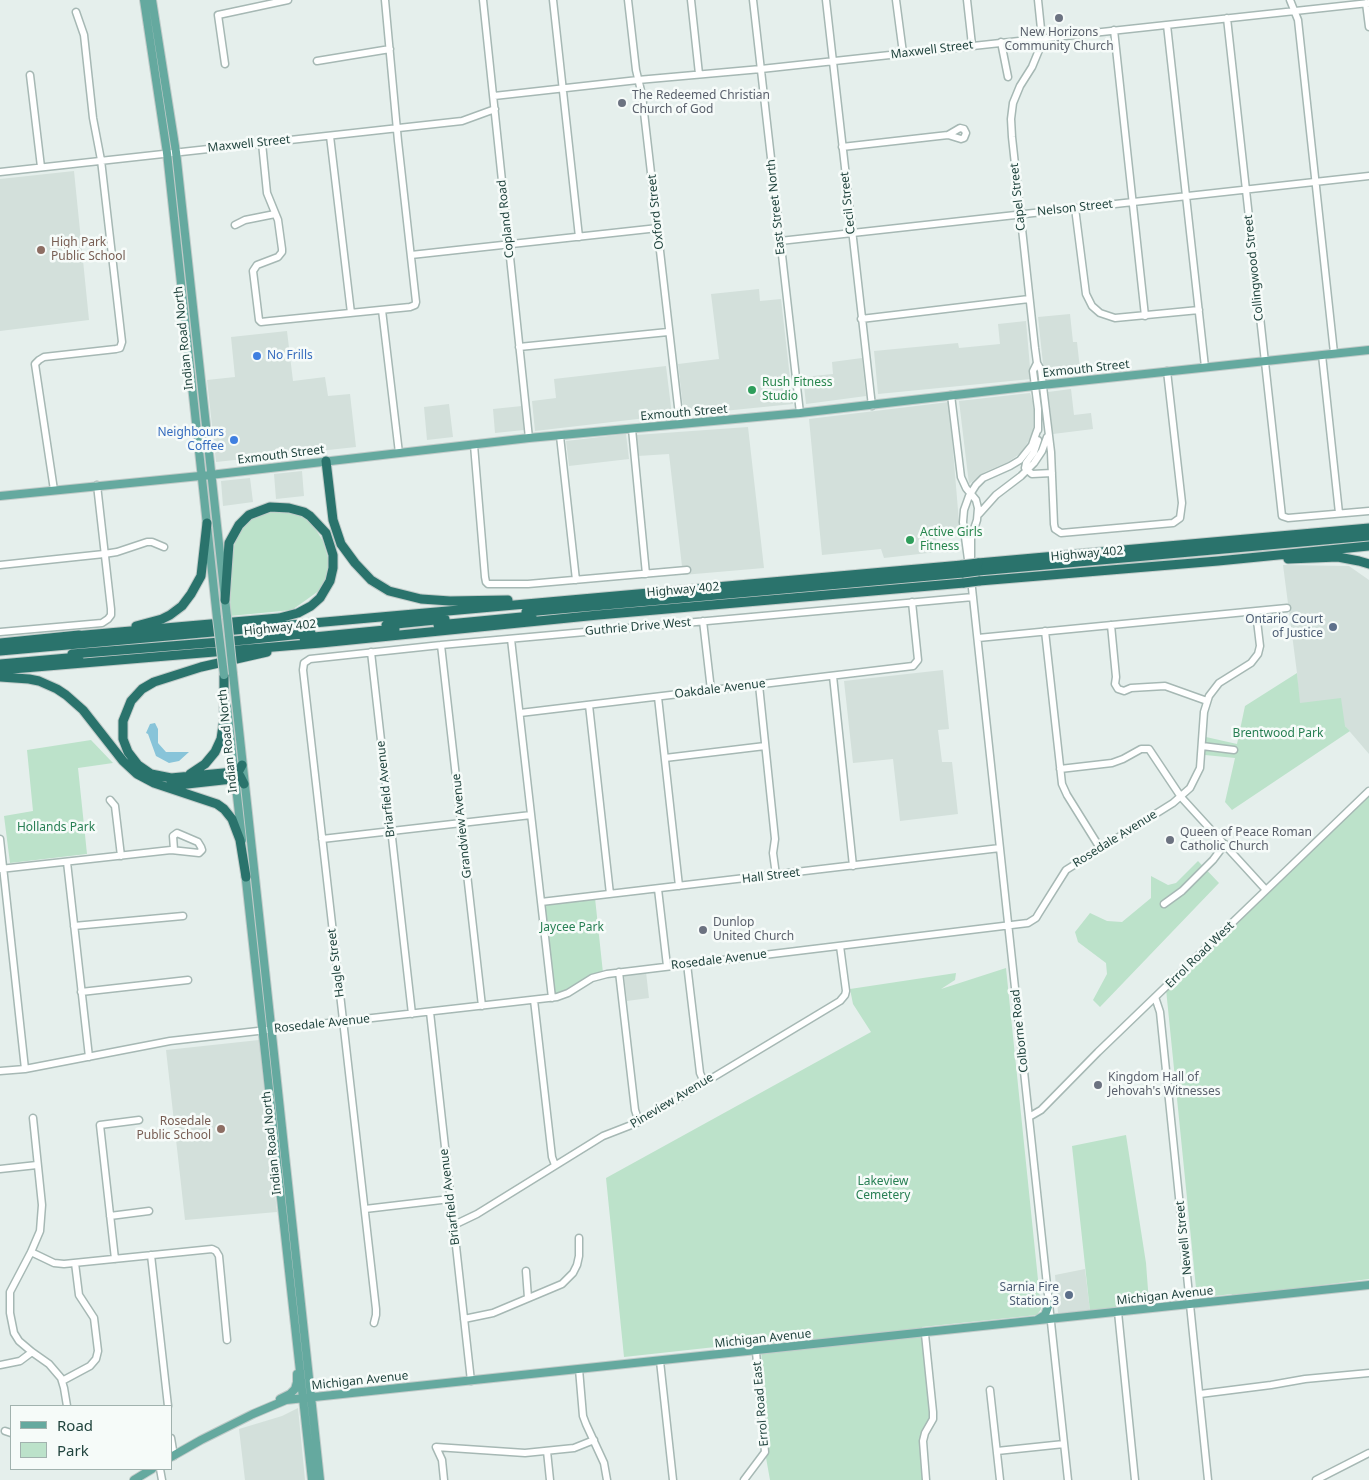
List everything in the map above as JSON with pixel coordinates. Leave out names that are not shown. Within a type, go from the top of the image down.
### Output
[{"type":"highway","points":[[326,461],[333,520],[341,544],[355,563],[372,580],[390,591],[421,600],[450,601],[663,592]]},
{"type":"highway","points":[[0,643],[279,618],[298,613],[320,598],[330,581],[333,555],[326,533],[310,516],[304,512],[289,508],[270,507],[249,515],[239,525],[229,544],[225,600]]},
{"type":"highway","points":[[74,636],[146,624],[162,619],[182,606],[201,576],[207,523]]},
{"type":"highway","points":[[1189,544],[1246,535],[1369,523]]},
{"type":"highway","name":"Highway 402","points":[[0,651],[663,592],[971,575],[1189,544],[1369,528]]},
{"type":"highway","points":[[0,670],[321,643],[971,575],[1369,536]]},
{"type":"highway","name":"Highway 402","points":[[0,662],[245,644],[971,575],[1369,541]]},
{"type":"highway","points":[[1218,561],[1369,546]]},
{"type":"highway","points":[[971,575],[1218,561],[1338,557],[1369,564]]},
{"type":"highway","points":[[237,772],[176,778],[150,774],[138,765],[128,752],[122,732],[128,706],[138,693],[160,679],[202,666],[321,643]]},
{"type":"highway","points":[[176,778],[189,775],[200,768],[211,757],[218,746],[224,719],[228,675]]},
{"type":"highway","points":[[0,677],[39,681],[66,695],[88,715],[123,761],[145,780],[217,804],[224,809],[232,818],[240,840],[246,877]]},
{"type":"highway","points":[[237,772],[244,784]]},
{"type":"highway","points":[[159,785],[188,785],[220,781],[237,772]]},
{"type":"main road","name":"Indian Road North","points":[[144,0],[172,153],[201,476],[217,618],[228,675]]},
{"type":"main road","name":"Indian Road North","points":[[152,0],[227,618],[228,675],[246,877],[267,1030],[308,1398],[320,1480]]},
{"type":"main road","name":"Exmouth Street","points":[[0,496],[201,476],[529,438],[800,414],[1039,385],[1369,350]]},
{"type":"main road","name":"Indian Road North","points":[[244,784],[298,1354],[308,1398],[312,1480]]},
{"type":"main road","name":"Michigan Avenue","points":[[173,1457],[207,1437],[284,1401],[660,1360],[925,1334],[1369,1285]]},
{"type":"main road","points":[[1035,1321],[1045,1315],[1049,1304]]},
{"type":"main road","points":[[257,1412],[267,1404],[283,1398],[292,1392],[297,1382],[298,1354]]},
{"type":"main road","points":[[134,1480],[150,1470]]},
{"type":"street","points":[[225,64],[218,15],[288,0]]},
{"type":"street","points":[[262,143],[267,193],[279,224],[282,252],[278,257],[257,265],[253,271],[259,320],[262,322],[415,305],[385,0]]},
{"type":"street","name":"Copland Road","points":[[483,0],[529,438]]},
{"type":"street","points":[[553,0],[579,237]]},
{"type":"street","name":"Oxford Street","points":[[628,0],[638,80],[642,94],[680,424]]},
{"type":"street","points":[[690,0],[699,74]]},
{"type":"street","name":"East Street North","points":[[753,0],[800,414]]},
{"type":"street","name":"Cecil Street","points":[[826,0],[872,406]]},
{"type":"street","points":[[896,0],[903,53]]},
{"type":"street","points":[[967,0],[972,45]]},
{"type":"street","points":[[1038,0],[1041,38]]},
{"type":"street","points":[[1290,0],[1298,20],[1334,353]]},
{"type":"street","name":"Maxwell Street","points":[[494,96],[1368,3]]},
{"type":"street","points":[[1368,3],[1369,27]]},
{"type":"street","points":[[54,490],[35,364],[44,357],[118,349],[122,342],[101,160],[93,118],[84,35],[76,12]]},
{"type":"street","name":"Collingwood Street","points":[[1227,18],[1281,512],[1284,517],[1298,518],[1340,513]]},
{"type":"street","points":[[1167,24],[1205,368]]},
{"type":"street","points":[[1114,30],[1145,316]]},
{"type":"street","name":"Capel Street","points":[[1027,471],[1025,465],[1036,448],[1041,370],[1037,362],[1029,300],[1011,119],[1013,103],[1020,86],[1032,67],[1039,50],[1041,38]]},
{"type":"street","points":[[1001,42],[1008,77]]},
{"type":"street","points":[[317,61],[390,49]]},
{"type":"street","points":[[30,74],[41,167]]},
{"type":"street","name":"Maxwell Street","points":[[0,172],[462,122],[496,110]]},
{"type":"street","points":[[842,146],[948,135]]},
{"type":"street","points":[[330,136],[351,313]]},
{"type":"street","name":"Nelson Street","points":[[780,241],[1369,176]]},
{"type":"street","points":[[1075,208],[1086,294],[1092,306],[1100,313],[1115,318],[1199,310]]},
{"type":"street","points":[[235,225],[245,220],[275,214]]},
{"type":"street","points":[[411,255],[658,228]]},
{"type":"street","points":[[862,319],[1029,300]]},
{"type":"street","points":[[382,310],[398,453]]},
{"type":"street","points":[[519,348],[668,332]]},
{"type":"street","points":[[1322,355],[1340,513],[1369,510]]},
{"type":"street","name":"Capel Street","points":[[1039,385],[1048,431],[1054,524],[1058,531],[1065,534],[1173,523],[1180,518],[1182,504],[1168,372]]},
{"type":"street","name":"Colborne Road","points":[[951,396],[961,477],[964,485],[977,503],[977,520],[971,538],[971,575]]},
{"type":"street","name":"Capel Street","points":[[970,493],[984,478],[1020,460],[1032,446],[1038,428]]},
{"type":"street","points":[[632,429],[646,574]]},
{"type":"street","name":"Capel Street","points":[[977,520],[982,509],[996,495],[1027,471],[1042,451],[1046,443],[1048,431]]},
{"type":"street","points":[[560,436],[576,580]]},
{"type":"street","points":[[474,445],[485,577],[488,584],[528,584],[687,570]]},
{"type":"street","points":[[1027,471],[1032,474],[1052,473]]},
{"type":"street","points":[[961,477],[967,493],[965,505]]},
{"type":"street","points":[[0,632],[102,622],[111,615],[97,485]]},
{"type":"street","name":"Colborne Road","points":[[970,493],[965,505],[963,522],[978,638],[1068,1480]]},
{"type":"street","points":[[0,565],[117,552],[147,542],[164,546]]},
{"type":"street","name":"Guthrie Drive West","points":[[304,663],[310,659],[511,638],[973,597]]},
{"type":"street","name":"Oakdale Avenue","points":[[520,713],[909,668],[918,660],[912,602]]},
{"type":"street","points":[[978,638],[1288,608]]},
{"type":"street","name":"Rosedale Avenue","points":[[0,1071],[25,1069],[170,1041],[552,998],[568,993],[595,977],[619,972],[1028,923],[1036,918],[1066,870],[1181,797],[1190,788],[1200,768],[1204,712],[1207,701],[1219,683],[1251,663],[1257,657],[1260,646],[1256,612]]},
{"type":"street","points":[[703,621],[711,690]]},
{"type":"street","points":[[1111,625],[1115,684],[1118,690],[1124,691],[1131,688],[1165,686],[1207,701]]},
{"type":"street","points":[[1045,631],[1063,788],[1100,848]]},
{"type":"street","points":[[511,638],[552,998]]},
{"type":"street","name":"Grandview Avenue","points":[[441,645],[482,1006]]},
{"type":"street","name":"Briarfield Avenue","points":[[371,652],[412,1014]]},
{"type":"street","name":"Hagle Street","points":[[304,663],[303,670],[376,1309],[374,1323]]},
{"type":"street","points":[[833,676],[853,866]]},
{"type":"street","points":[[759,685],[775,839],[773,853],[776,875]]},
{"type":"street","points":[[658,697],[679,886]]},
{"type":"street","points":[[589,705],[610,894]]},
{"type":"street","points":[[665,758],[765,746]]},
{"type":"street","points":[[1202,746],[1234,750]]},
{"type":"street","points":[[1060,769],[1112,763],[1147,748],[1153,753],[1181,797],[1266,890]]},
{"type":"street","name":"Errol Road West","points":[[1030,1117],[1040,1110],[1369,791]]},
{"type":"street","points":[[110,800],[115,806],[122,856]]},
{"type":"street","points":[[322,839],[531,815]]},
{"type":"street","points":[[2,869],[174,850],[199,853],[202,847],[198,842],[177,833],[173,836],[174,850]]},
{"type":"street","points":[[0,839],[25,1069]]},
{"type":"street","points":[[1164,904],[1182,891],[1213,860],[1225,844]]},
{"type":"street","name":"Hall Street","points":[[541,902],[1000,848]]},
{"type":"street","points":[[67,862],[89,1057]]},
{"type":"street","points":[[658,889],[666,966]]},
{"type":"street","points":[[74,926],[183,916]]},
{"type":"street","name":"Pineview Avenue","points":[[454,1226],[477,1214],[603,1136],[639,1122],[843,998],[846,991],[840,946]]},
{"type":"street","points":[[687,964],[700,1072],[704,1082]]},
{"type":"street","points":[[619,972],[635,1110],[639,1122]]},
{"type":"street","points":[[81,992],[188,980]]},
{"type":"street","name":"Newell Street","points":[[1155,998],[1160,1012],[1208,1480]]},
{"type":"street","points":[[534,1000],[552,1157],[555,1165]]},
{"type":"street","name":"Briarfield Avenue","points":[[430,1012],[471,1381]]},
{"type":"street","points":[[33,1118],[42,1206],[40,1231],[10,1292],[10,1313],[14,1333],[19,1341],[52,1366],[62,1381],[67,1405]]},
{"type":"street","points":[[115,1259],[100,1125],[139,1120]]},
{"type":"street","points":[[0,1170],[37,1165]]},
{"type":"street","points":[[365,1209],[450,1198]]},
{"type":"street","points":[[110,1216],[149,1211]]},
{"type":"street","points":[[464,1319],[487,1316],[557,1287],[570,1277],[579,1260],[579,1238]]},
{"type":"street","points":[[31,1252],[54,1263],[75,1263],[216,1250],[227,1340]]},
{"type":"street","points":[[151,1255],[168,1405]]},
{"type":"street","points":[[62,1381],[90,1366],[95,1360],[98,1351],[94,1318],[79,1295],[75,1263]]},
{"type":"street","points":[[526,1270],[528,1298]]},
{"type":"street","points":[[1118,1312],[1135,1480]]},
{"type":"street","points":[[925,1334],[933,1412],[932,1421],[923,1441],[926,1480]]},
{"type":"street","points":[[0,1365],[20,1361],[32,1352]]},
{"type":"street","name":"Errol Road East","points":[[744,1480],[765,1452],[756,1352]]},
{"type":"street","points":[[660,1360],[673,1480]]},
{"type":"street","points":[[579,1370],[583,1416],[604,1463],[607,1480]]},
{"type":"street","points":[[1200,1394],[1271,1386],[1305,1379],[1369,1373]]},
{"type":"street","points":[[990,1390],[1000,1480]]},
{"type":"street","points":[[444,1480],[442,1460],[436,1447],[520,1454],[574,1448],[594,1440]]},
{"type":"street","points":[[996,1451],[1064,1444]]},
{"type":"street","points":[[547,1451],[550,1480]]},
{"type":"street","points":[[1316,1480],[1369,1453]]},
{"type":"shaded area","name":"High Park Public School","points":[[74,171],[89,320],[0,331],[0,179]]},
{"type":"shaded area","points":[[759,289],[760,301],[781,299],[793,404],[684,415],[678,364],[719,359],[711,294]]},
{"type":"shaded area","points":[[1070,314],[1073,342],[1077,342],[1080,369],[1044,373],[1038,317]]},
{"type":"shaded area","points":[[1026,321],[1031,379],[878,394],[874,351],[958,343],[959,348],[1000,344],[998,324]]},
{"type":"shaded area","points":[[287,331],[293,381],[325,377],[328,396],[350,394],[356,447],[216,462],[207,380],[235,377],[231,337]]},
{"type":"shaded area","points":[[862,358],[866,396],[806,404],[803,377],[833,374],[832,362]]},
{"type":"shaded area","points":[[666,366],[672,415],[535,431],[532,401],[556,398],[554,379]]},
{"type":"shaded area","points":[[1071,389],[1074,415],[1091,413],[1093,429],[1053,434],[1048,392]]},
{"type":"shaded area","points":[[1030,393],[1034,404],[1033,434],[1021,453],[1008,462],[985,472],[969,484],[959,401]]},
{"type":"shaded area","points":[[949,402],[960,534],[936,537],[937,552],[884,558],[881,549],[822,555],[809,419]]},
{"type":"shaded area","points":[[449,404],[453,437],[427,440],[424,407]]},
{"type":"shaded area","points":[[522,406],[524,430],[495,433],[493,409]]},
{"type":"shaded area","points":[[748,427],[764,568],[683,575],[669,454],[638,456],[636,435]]},
{"type":"shaded area","points":[[626,434],[629,459],[569,466],[566,441]]},
{"type":"shaded area","points":[[302,471],[304,496],[276,499],[274,474]]},
{"type":"shaded area","points":[[250,478],[253,502],[223,506],[221,481]]},
{"type":"shaded area","points":[[1283,565],[1349,566],[1369,580],[1369,754],[1345,726],[1299,703]]},
{"type":"shaded area","points":[[943,670],[949,729],[938,730],[942,762],[952,762],[958,814],[900,821],[893,759],[853,763],[844,681]]},
{"type":"shaded area","points":[[646,972],[649,998],[627,1001],[624,975]]},
{"type":"shaded area","name":"Rosedale Public School","points":[[259,1040],[277,1212],[185,1220],[166,1050]]},
{"type":"shaded area","points":[[1085,1269],[1090,1311],[1058,1313],[1055,1275]]},
{"type":"shaded area","points":[[298,1408],[305,1480],[245,1480],[239,1429],[282,1416]]},
{"type":"green space","points":[[270,510],[302,515],[313,525],[323,541],[328,558],[328,577],[320,590],[292,610],[230,616],[231,561],[236,537],[249,520]]},
{"type":"green space","name":"Brentwood Park","points":[[1297,673],[1300,703],[1341,698],[1345,726],[1350,731],[1232,810],[1225,802],[1235,758],[1205,755],[1206,737],[1237,744],[1245,706]]},
{"type":"green space","name":"Hollands Park","points":[[91,740],[113,763],[78,768],[87,854],[10,863],[4,816],[33,811],[27,750]]},
{"type":"green space","points":[[1369,795],[1369,1279],[1230,1297],[1232,1294],[1197,1298],[1166,989]]},
{"type":"green space","points":[[1198,861],[1219,883],[1100,1007],[1093,1000],[1107,974],[1106,963],[1078,942],[1075,932],[1090,913],[1107,921],[1122,922],[1151,898],[1151,876],[1168,885],[1176,883]]},
{"type":"green space","name":"Jaycee Park","points":[[595,898],[603,973],[554,996],[542,905]]},
{"type":"green space","name":"Lakeview Cemetery","points":[[1006,968],[1041,1309],[1037,1315],[922,1327],[933,1423],[924,1448],[928,1480],[770,1480],[765,1452],[761,1342],[624,1357],[606,1178],[871,1032],[853,1004],[850,989],[956,973],[955,980],[941,989]]},
{"type":"green space","points":[[1126,1135],[1146,1263],[1149,1303],[1090,1311],[1072,1146]]},
{"type":"water","points":[[155,723],[158,729],[158,743],[166,752],[189,752],[179,761],[169,763],[156,756],[146,733],[150,724]]},
{"type":"place","name":"New Horizons Community Church","points":[[1059,18]]},
{"type":"place","name":"The Redeemed Christian Church of God","points":[[622,103]]},
{"type":"place","name":"High Park Public School","points":[[41,250]]},
{"type":"place","name":"No Frills","points":[[257,356]]},
{"type":"place","name":"Rush Fitness Studio","points":[[752,390]]},
{"type":"place","name":"Neighbours Coffee","points":[[234,440]]},
{"type":"place","name":"Active Girls Fitness","points":[[910,540]]},
{"type":"place","name":"Ontario Court of Justice","points":[[1333,627]]},
{"type":"place","name":"Queen of Peace Roman Catholic Church","points":[[1170,840]]},
{"type":"place","name":"Dunlop United Church","points":[[703,930]]},
{"type":"place","name":"Kingdom Hall of Jehovah's Witnesses","points":[[1098,1085]]},
{"type":"place","name":"Rosedale Public School","points":[[221,1129]]},
{"type":"place","name":"Sarnia Fire Station 3","points":[[1069,1295]]}]
